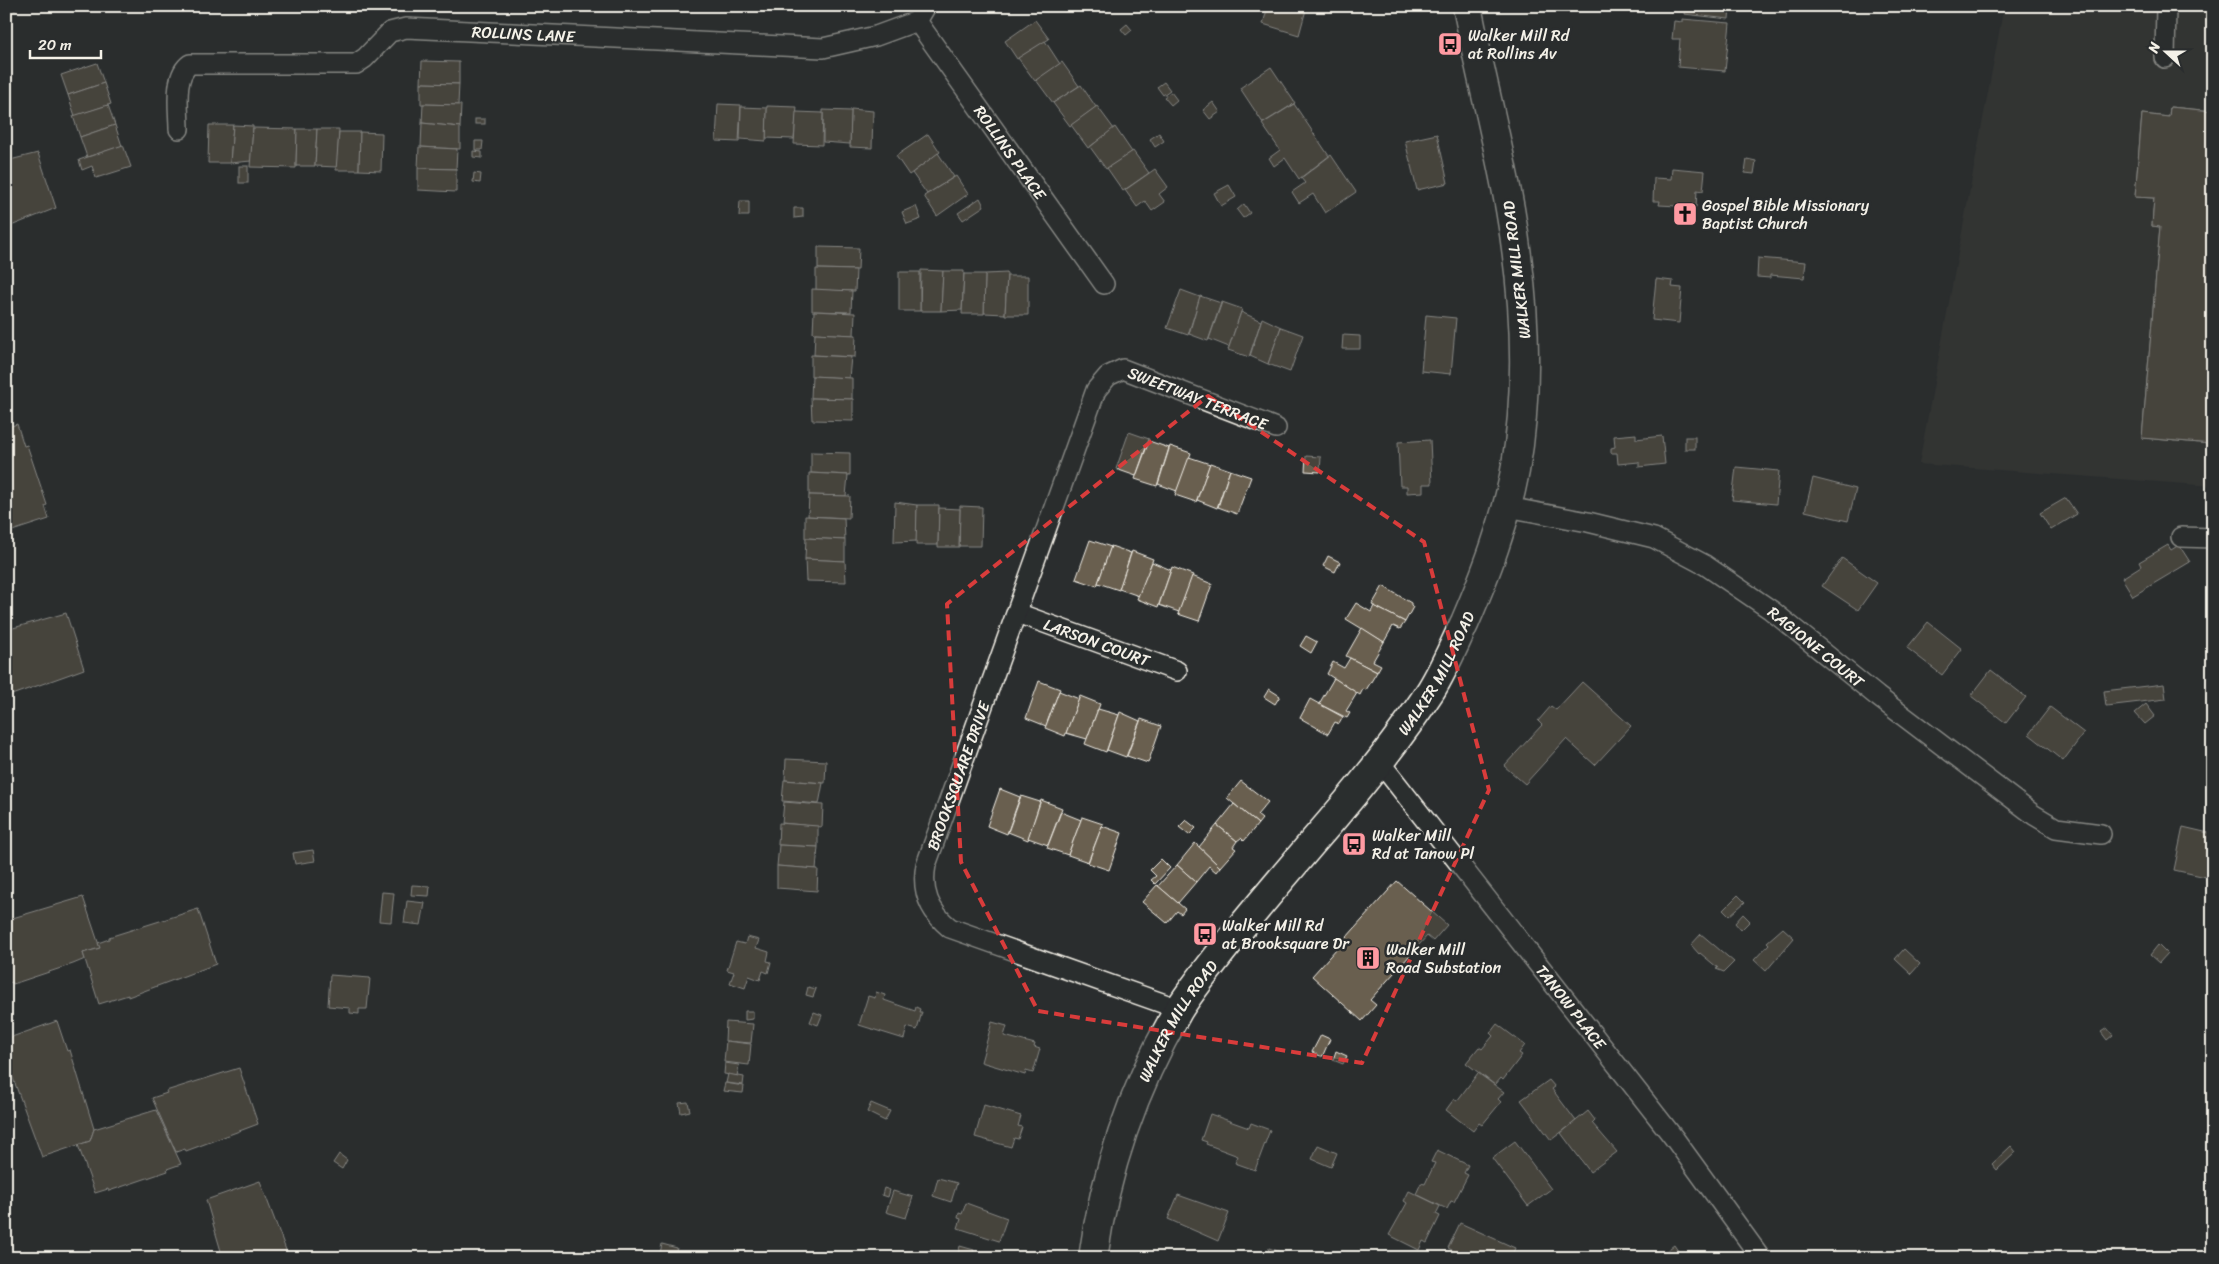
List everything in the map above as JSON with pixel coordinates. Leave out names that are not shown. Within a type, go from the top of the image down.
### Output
[{"type":"street","name":"WALKER MILL ROAD","points":[[1093,1258],[1102,1200],[1116,1154],[1147,1072],[1179,1009],[1248,917],[1341,810],[1431,689],[1450,654],[1493,555],[1515,471],[1522,418],[1525,344],[1510,206],[1467,6]]},
{"type":"street","points":[[2165,58],[2166,6]]},
{"type":"street","name":"ROLLINS LANE","points":[[179,129],[180,80],[184,69],[190,64],[356,64],[365,58],[390,32],[406,28],[823,48],[876,36],[922,13]]},
{"type":"street","name":"ROLLINS PLACE","points":[[922,13],[1104,284]]},
{"type":"street","name":"SWEETWAY TERRACE","points":[[1096,390],[1108,376],[1124,369],[1276,428]]},
{"type":"street","name":"BROOKSQUARE DRIVE","points":[[1096,390],[926,865],[923,879],[928,901],[936,914],[950,928],[1179,1009]]},
{"type":"street","name":"RAGIONE COURT","points":[[1507,507],[1588,522],[1654,538],[1705,565],[1771,610],[1877,696],[2034,815],[2056,828],[2100,834]]},
{"type":"street","points":[[2181,536],[2213,538]]},
{"type":"street","name":"LARSON COURT","points":[[1017,613],[1178,671]]},
{"type":"street","name":"TANOW PLACE","points":[[1379,760],[1674,1138],[1761,1258]]},
{"type":"highlighted area","points":[[1208,396],[1424,542],[1489,790],[1362,1063],[1038,1011],[961,862],[947,604]]},
{"type":"shaded area","points":[[2004,6],[2213,6],[2213,486],[1919,464]]},
{"type":"building","points":[[6,6],[16,6],[16,10],[6,11]]},
{"type":"building","points":[[1268,6],[1307,6],[1299,35],[1263,24]]},
{"type":"building","points":[[1685,6],[1730,6],[1729,19],[1684,14]]},
{"type":"building","points":[[1682,19],[1730,23],[1725,71],[1678,67],[1680,39],[1672,39],[1674,21],[1682,22]]},
{"type":"building","points":[[1035,20],[1049,39],[1017,59],[1005,41]]},
{"type":"building","points":[[1127,24],[1132,30],[1126,35],[1121,29]]},
{"type":"building","points":[[1045,41],[1060,64],[1035,81],[1018,58]]},
{"type":"building","points":[[422,61],[459,62],[459,84],[421,83]]},
{"type":"building","points":[[1062,62],[1079,86],[1053,103],[1036,80]]},
{"type":"building","points":[[97,63],[104,83],[68,95],[61,75]]},
{"type":"building","points":[[1271,67],[1295,103],[1263,123],[1240,88]]},
{"type":"building","points":[[1164,82],[1170,90],[1163,95],[1157,87]]},
{"type":"building","points":[[104,83],[111,104],[75,116],[68,95]]},
{"type":"building","points":[[421,83],[459,84],[458,105],[421,104]]},
{"type":"building","points":[[1081,85],[1096,107],[1070,126],[1053,103]]},
{"type":"building","points":[[1171,92],[1177,100],[1171,105],[1164,97]]},
{"type":"building","points":[[1213,102],[1220,112],[1210,119],[1203,110]]},
{"type":"building","points":[[423,104],[461,105],[460,127],[422,123]]},
{"type":"building","points":[[718,104],[741,105],[739,142],[716,141]]},
{"type":"building","points":[[1294,104],[1329,156],[1299,179],[1285,158],[1274,166],[1269,158],[1280,150],[1262,124]]},
{"type":"building","points":[[108,105],[115,125],[80,137],[73,116]]},
{"type":"building","points":[[767,106],[797,107],[794,139],[766,138]]},
{"type":"building","points":[[1097,106],[1114,129],[1088,148],[1071,125]]},
{"type":"building","points":[[741,107],[767,108],[766,141],[740,139]]},
{"type":"building","points":[[2170,107],[2213,111],[2212,444],[2142,438],[2160,227],[2152,226],[2154,198],[2135,197],[2142,114],[2169,117]]},
{"type":"building","points":[[2170,107],[2213,111],[2212,444],[2142,438],[2160,227],[2152,226],[2154,198],[2135,197],[2142,114],[2169,117]]},
{"type":"building","points":[[851,109],[873,111],[872,148],[850,147]]},
{"type":"building","points":[[823,110],[851,111],[850,144],[823,142]]},
{"type":"building","points":[[796,112],[823,113],[822,145],[794,144]]},
{"type":"building","points":[[475,119],[485,119],[485,124],[475,124]]},
{"type":"building","points":[[422,123],[460,127],[460,149],[421,147]]},
{"type":"building","points":[[115,125],[122,146],[87,157],[80,137]]},
{"type":"building","points":[[209,125],[233,125],[230,163],[208,163]]},
{"type":"building","points":[[233,125],[253,126],[251,161],[230,163]]},
{"type":"building","points":[[1115,127],[1132,152],[1106,169],[1090,147]]},
{"type":"building","points":[[253,128],[297,129],[296,168],[250,167]]},
{"type":"building","points":[[297,129],[317,129],[315,166],[296,166]]},
{"type":"building","points":[[317,129],[339,129],[337,167],[315,166]]},
{"type":"building","points":[[339,132],[360,132],[359,170],[336,170]]},
{"type":"building","points":[[360,132],[382,133],[381,171],[359,170]]},
{"type":"building","points":[[1159,133],[1164,141],[1155,147],[1150,139]]},
{"type":"building","points":[[928,134],[940,152],[909,175],[896,156]]},
{"type":"building","points":[[1437,134],[1448,183],[1417,190],[1405,141]]},
{"type":"building","points":[[475,141],[483,141],[482,150],[475,150]]},
{"type":"building","points":[[123,145],[131,167],[96,178],[92,166],[82,170],[79,160]]},
{"type":"building","points":[[419,147],[457,149],[456,169],[418,168]]},
{"type":"building","points":[[473,151],[482,152],[482,158],[473,157]]},
{"type":"building","points":[[1133,151],[1149,173],[1123,191],[1107,168]]},
{"type":"building","points":[[38,153],[56,208],[6,228],[6,161]]},
{"type":"building","points":[[938,153],[954,177],[927,194],[912,173]]},
{"type":"building","points":[[1331,155],[1356,192],[1325,213],[1313,194],[1299,203],[1292,192],[1305,183],[1301,178]]},
{"type":"building","points":[[1747,159],[1756,161],[1754,174],[1745,173]]},
{"type":"building","points":[[239,166],[248,166],[248,183],[239,183]]},
{"type":"building","points":[[418,168],[456,169],[456,192],[418,190]]},
{"type":"building","points":[[1672,168],[1705,171],[1703,191],[1697,190],[1696,207],[1659,205],[1660,201],[1653,201],[1654,178],[1671,179]]},
{"type":"building","points":[[1155,169],[1168,187],[1159,194],[1165,202],[1152,211],[1145,201],[1137,207],[1125,190]]},
{"type":"building","points":[[474,173],[481,174],[480,183],[473,182]]},
{"type":"building","points":[[956,176],[968,194],[937,216],[924,196]]},
{"type":"building","points":[[1229,185],[1236,197],[1221,206],[1214,193]]},
{"type":"building","points":[[980,198],[984,206],[963,220],[958,213]]},
{"type":"building","points":[[740,201],[749,201],[749,216],[739,216]]},
{"type":"building","points":[[1244,204],[1250,213],[1243,218],[1237,210]]},
{"type":"building","points":[[916,206],[921,219],[907,224],[902,212]]},
{"type":"building","points":[[794,208],[803,208],[803,217],[794,218]]},
{"type":"building","points":[[818,247],[859,248],[858,270],[818,269]]},
{"type":"building","points":[[1758,258],[1806,262],[1804,278],[1770,275],[1770,278],[1757,277]]},
{"type":"building","points":[[816,269],[856,270],[855,291],[816,290]]},
{"type":"building","points":[[921,270],[943,271],[941,311],[920,311]]},
{"type":"building","points":[[943,271],[964,271],[962,310],[941,311]]},
{"type":"building","points":[[899,272],[920,272],[920,311],[899,311]]},
{"type":"building","points":[[1007,273],[1005,314],[984,313],[985,274]]},
{"type":"building","points":[[964,274],[985,274],[984,314],[962,314]]},
{"type":"building","points":[[1007,276],[1028,276],[1028,315],[1005,315]]},
{"type":"building","points":[[1656,279],[1673,281],[1672,287],[1682,288],[1679,323],[1652,320]]},
{"type":"building","points":[[812,289],[852,291],[851,312],[812,311]]},
{"type":"building","points":[[1181,290],[1200,297],[1188,335],[1167,328]]},
{"type":"building","points":[[1200,296],[1221,303],[1208,341],[1189,334]]},
{"type":"building","points":[[1222,302],[1242,309],[1229,347],[1209,339]]},
{"type":"building","points":[[814,311],[855,313],[854,335],[813,333]]},
{"type":"building","points":[[1241,312],[1261,321],[1249,357],[1228,350]]},
{"type":"building","points":[[1426,315],[1456,318],[1451,374],[1421,371]]},
{"type":"building","points":[[1262,318],[1281,327],[1268,364],[1250,356]]},
{"type":"building","points":[[1281,327],[1303,335],[1290,372],[1268,364]]},
{"type":"building","points":[[815,333],[856,335],[855,357],[814,355]]},
{"type":"building","points":[[1343,335],[1360,336],[1360,349],[1342,349]]},
{"type":"building","points":[[811,355],[851,357],[849,378],[811,376]]},
{"type":"building","points":[[812,376],[852,378],[852,399],[811,398]]},
{"type":"building","points":[[811,398],[853,399],[853,421],[812,420]]},
{"type":"building","points":[[17,424],[24,446],[27,445],[47,505],[45,506],[49,519],[6,533],[6,428]]},
{"type":"building","points":[[1129,432],[1149,439],[1136,476],[1116,469]]},
{"type":"building","points":[[1636,434],[1636,439],[1662,436],[1665,464],[1639,467],[1639,462],[1618,464],[1617,453],[1611,453],[1611,448],[1615,447],[1614,436]]},
{"type":"building","points":[[1685,437],[1695,437],[1695,449],[1685,449]]},
{"type":"building","points":[[1430,440],[1432,484],[1423,484],[1423,492],[1407,493],[1407,486],[1400,486],[1398,442]]},
{"type":"building","points":[[1149,441],[1169,448],[1157,486],[1135,479]]},
{"type":"building","points":[[1170,446],[1191,453],[1177,491],[1158,484]]},
{"type":"building","points":[[811,452],[850,453],[850,475],[811,473]]},
{"type":"building","points":[[1306,456],[1321,457],[1320,472],[1305,471]]},
{"type":"building","points":[[1189,457],[1210,464],[1196,502],[1175,495]]},
{"type":"building","points":[[1210,463],[1230,470],[1217,508],[1197,500]]},
{"type":"building","points":[[1736,467],[1779,471],[1776,504],[1732,500]]},
{"type":"building","points":[[1230,470],[1251,477],[1237,514],[1218,507]]},
{"type":"building","points":[[809,473],[848,475],[846,496],[809,495]]},
{"type":"building","points":[[1813,478],[1856,489],[1848,521],[1805,511]]},
{"type":"building","points":[[809,495],[850,496],[849,518],[808,516]]},
{"type":"building","points":[[2066,498],[2077,514],[2051,530],[2040,513]]},
{"type":"building","points":[[895,502],[917,505],[917,541],[894,542]]},
{"type":"building","points":[[917,505],[939,505],[938,545],[916,545]]},
{"type":"building","points":[[960,506],[982,507],[981,546],[959,546]]},
{"type":"building","points":[[939,508],[960,509],[959,547],[938,547]]},
{"type":"building","points":[[805,516],[844,518],[845,540],[805,538]]},
{"type":"building","points":[[806,538],[845,540],[845,561],[805,559]]},
{"type":"building","points":[[1090,540],[1111,547],[1097,586],[1076,579]]},
{"type":"building","points":[[2168,545],[2171,550],[2179,545],[2190,562],[2133,596],[2122,578],[2141,566],[2139,562]]},
{"type":"building","points":[[1111,546],[1131,553],[1119,590],[1098,583]]},
{"type":"building","points":[[1132,551],[1153,559],[1139,596],[1119,589]]},
{"type":"building","points":[[1328,556],[1340,562],[1335,572],[1323,566]]},
{"type":"building","points":[[1842,558],[1877,583],[1858,610],[1822,586]]},
{"type":"building","points":[[805,559],[845,561],[846,582],[806,581]]},
{"type":"building","points":[[1152,562],[1171,570],[1158,607],[1137,599]]},
{"type":"building","points":[[1172,567],[1193,575],[1179,612],[1159,605]]},
{"type":"building","points":[[1192,576],[1212,584],[1199,621],[1178,614]]},
{"type":"building","points":[[1383,586],[1411,603],[1413,607],[1405,622],[1372,605]]},
{"type":"building","points":[[1356,603],[1371,612],[1374,606],[1405,622],[1400,629],[1393,626],[1384,642],[1346,619]]},
{"type":"building","points":[[66,613],[84,669],[6,697],[6,630]]},
{"type":"building","points":[[1928,622],[1962,649],[1942,675],[1907,648]]},
{"type":"building","points":[[1362,628],[1384,642],[1373,661],[1381,665],[1377,672],[1346,656]]},
{"type":"building","points":[[1306,636],[1317,642],[1311,653],[1300,646]]},
{"type":"building","points":[[1350,658],[1377,672],[1366,690],[1363,689],[1360,695],[1327,674],[1333,662],[1344,668]]},
{"type":"building","points":[[1991,670],[2026,697],[2006,723],[1971,696]]},
{"type":"building","points":[[1334,678],[1357,693],[1346,711],[1350,713],[1347,718],[1319,704]]},
{"type":"building","points":[[1039,681],[1060,689],[1046,726],[1026,718]]},
{"type":"building","points":[[1582,682],[1631,726],[1595,765],[1566,739],[1525,784],[1504,766],[1542,725],[1538,721],[1551,706],[1556,710]]},
{"type":"building","points":[[2164,684],[2166,699],[2106,706],[2104,691]]},
{"type":"building","points":[[1269,689],[1280,696],[1275,704],[1264,697]]},
{"type":"building","points":[[1059,691],[1079,699],[1065,736],[1045,728]]},
{"type":"building","points":[[1080,696],[1100,704],[1087,739],[1066,733]]},
{"type":"building","points":[[1310,699],[1343,717],[1339,724],[1335,722],[1328,734],[1300,718]]},
{"type":"building","points":[[2146,704],[2155,716],[2145,724],[2135,713]]},
{"type":"building","points":[[2050,707],[2084,733],[2063,761],[2029,734]]},
{"type":"building","points":[[1098,709],[1119,715],[1106,752],[1085,744]]},
{"type":"building","points":[[1120,712],[1140,721],[1126,757],[1107,750]]},
{"type":"building","points":[[1141,719],[1161,726],[1148,763],[1127,756]]},
{"type":"building","points":[[786,759],[826,761],[825,783],[785,780]]},
{"type":"building","points":[[784,780],[823,783],[819,804],[782,801]]},
{"type":"building","points":[[1241,781],[1268,802],[1257,815],[1262,819],[1258,824],[1227,798]]},
{"type":"building","points":[[1000,789],[1020,797],[1007,834],[987,826]]},
{"type":"building","points":[[1021,796],[1040,802],[1028,840],[1008,832]]},
{"type":"building","points":[[1041,800],[1062,808],[1048,845],[1028,838]]},
{"type":"building","points":[[784,802],[823,805],[822,827],[782,823]]},
{"type":"building","points":[[1234,804],[1258,824],[1244,841],[1241,838],[1237,841],[1217,825]]},
{"type":"building","points":[[1061,812],[1081,820],[1068,855],[1047,848]]},
{"type":"building","points":[[1082,817],[1103,824],[1088,862],[1068,855]]},
{"type":"building","points":[[1186,820],[1196,828],[1189,835],[1179,827]]},
{"type":"building","points":[[779,823],[818,826],[818,847],[778,845]]},
{"type":"building","points":[[1217,825],[1237,841],[1233,847],[1236,849],[1220,867],[1199,847]]},
{"type":"building","points":[[1102,826],[1122,833],[1109,870],[1088,863]]},
{"type":"building","points":[[2183,827],[2213,834],[2213,847],[2206,877],[2174,870]]},
{"type":"building","points":[[1195,843],[1220,867],[1216,872],[1209,866],[1196,882],[1177,865]]},
{"type":"building","points":[[779,845],[818,847],[816,869],[777,866]]},
{"type":"building","points":[[313,850],[315,861],[295,864],[293,853]]},
{"type":"building","points":[[1161,859],[1170,868],[1155,884],[1151,880],[1156,876],[1150,870]]},
{"type":"building","points":[[1177,865],[1196,882],[1178,903],[1158,886]]},
{"type":"building","points":[[777,866],[818,869],[817,891],[777,888]]},
{"type":"building","name":"Walker Mill Road Substation","points":[[1397,881],[1447,925],[1433,941],[1427,936],[1370,1000],[1376,1005],[1362,1021],[1312,976]]},
{"type":"building","points":[[412,885],[430,886],[429,896],[411,895]]},
{"type":"building","points":[[1157,885],[1185,909],[1181,914],[1177,911],[1167,923],[1142,902]]},
{"type":"building","points":[[382,892],[394,893],[391,922],[379,921]]},
{"type":"building","points":[[1738,895],[1745,902],[1729,916],[1723,910]]},
{"type":"building","points":[[83,897],[100,948],[83,953],[85,959],[73,964],[13,984],[12,982],[6,984],[6,920]]},
{"type":"building","points":[[407,901],[425,903],[421,925],[404,923]]},
{"type":"building","points":[[198,909],[216,964],[128,997],[128,995],[99,1004],[83,953],[100,948],[98,943],[109,939],[109,937]]},
{"type":"building","points":[[1743,914],[1750,921],[1741,930],[1735,923]]},
{"type":"building","points":[[1783,928],[1794,938],[1766,971],[1754,960],[1769,944],[1767,942]]},
{"type":"building","points":[[1701,934],[1734,962],[1724,972],[1716,969],[1718,968],[1699,954],[1691,945]]},
{"type":"building","points":[[747,937],[759,940],[756,948],[769,952],[767,961],[771,962],[768,973],[763,971],[760,980],[749,976],[745,988],[730,983],[734,972],[727,970],[736,942],[745,944]]},
{"type":"building","points":[[2158,945],[2167,954],[2159,963],[2150,955]]},
{"type":"building","points":[[1904,949],[1920,964],[1911,974],[1895,959]]},
{"type":"building","points":[[330,975],[370,978],[367,1009],[359,1009],[359,1014],[350,1013],[350,1008],[328,1006]]},
{"type":"building","points":[[808,987],[816,989],[813,997],[806,995]]},
{"type":"building","points":[[876,992],[885,995],[884,1000],[915,1011],[916,1007],[920,1009],[919,1012],[922,1012],[917,1030],[907,1027],[904,1039],[859,1025],[868,996],[875,998]]},
{"type":"building","points":[[745,1011],[753,1011],[753,1019],[745,1020]]},
{"type":"building","points":[[814,1012],[822,1015],[818,1025],[810,1022]]},
{"type":"building","points":[[57,1021],[67,1051],[70,1050],[94,1129],[90,1141],[42,1157],[10,1070],[12,1069],[6,1051],[6,1039]]},
{"type":"building","points":[[726,1022],[753,1024],[751,1043],[725,1041]]},
{"type":"building","points":[[992,1022],[1007,1026],[1004,1036],[1035,1044],[1034,1047],[1040,1049],[1033,1073],[1026,1071],[1025,1075],[981,1062]]},
{"type":"building","points":[[1497,1024],[1525,1045],[1519,1053],[1522,1055],[1503,1080],[1501,1078],[1495,1085],[1466,1063],[1479,1047],[1482,1049],[1493,1036],[1490,1033]]},
{"type":"building","points":[[2107,1028],[2113,1035],[2107,1040],[2101,1032]]},
{"type":"building","points":[[1321,1035],[1330,1039],[1322,1057],[1312,1052]]},
{"type":"building","points":[[726,1041],[751,1044],[749,1065],[724,1062]]},
{"type":"building","points":[[1336,1051],[1347,1056],[1343,1064],[1333,1060]]},
{"type":"building","points":[[725,1063],[739,1065],[737,1076],[724,1074]]},
{"type":"building","points":[[239,1068],[258,1124],[186,1151],[185,1149],[176,1152],[152,1098],[167,1093],[166,1091]]},
{"type":"building","points":[[1478,1073],[1504,1092],[1498,1099],[1501,1102],[1482,1125],[1479,1123],[1473,1131],[1446,1110],[1454,1099],[1457,1101]]},
{"type":"building","points":[[728,1074],[744,1077],[743,1085],[726,1083]]},
{"type":"building","points":[[1549,1080],[1555,1087],[1552,1089],[1576,1121],[1551,1140],[1521,1100]]},
{"type":"building","points":[[725,1083],[744,1086],[743,1093],[723,1091]]},
{"type":"building","points":[[688,1102],[690,1111],[681,1113],[679,1103]]},
{"type":"building","points":[[871,1103],[890,1111],[885,1121],[867,1112]]},
{"type":"building","points":[[984,1105],[1021,1116],[1018,1126],[1022,1127],[1018,1139],[1014,1138],[1011,1147],[975,1137]]},
{"type":"building","points":[[156,1110],[181,1164],[167,1169],[168,1171],[109,1191],[108,1189],[95,1193],[78,1145],[90,1141],[94,1129]]},
{"type":"building","points":[[1588,1111],[1595,1120],[1592,1123],[1617,1152],[1590,1172],[1561,1133]]},
{"type":"building","points":[[1210,1114],[1249,1128],[1251,1123],[1270,1130],[1255,1170],[1235,1163],[1238,1156],[1206,1144],[1207,1142],[1201,1140]]},
{"type":"building","points":[[1515,1141],[1551,1189],[1528,1206],[1492,1158]]},
{"type":"building","points":[[1318,1145],[1337,1153],[1331,1167],[1312,1159]]},
{"type":"building","points":[[2011,1146],[2016,1152],[1997,1170],[1992,1164]]},
{"type":"building","points":[[1437,1150],[1468,1165],[1464,1173],[1468,1175],[1454,1202],[1451,1201],[1447,1209],[1416,1194],[1421,1183],[1425,1184],[1435,1163],[1431,1162]]},
{"type":"building","points":[[339,1154],[347,1160],[342,1169],[333,1163]]},
{"type":"building","points":[[938,1178],[957,1183],[951,1202],[933,1196]]},
{"type":"building","points":[[260,1181],[289,1258],[223,1258],[206,1200]]},
{"type":"building","points":[[884,1188],[890,1190],[888,1197],[882,1195]]},
{"type":"building","points":[[893,1191],[913,1197],[906,1218],[886,1212]]},
{"type":"building","points":[[1409,1191],[1440,1206],[1436,1214],[1440,1216],[1427,1243],[1423,1241],[1419,1250],[1389,1235],[1407,1203],[1404,1201]]},
{"type":"building","points":[[1178,1195],[1229,1213],[1218,1241],[1168,1219]]},
{"type":"building","points":[[966,1203],[1007,1218],[999,1241],[958,1228],[961,1219],[958,1218],[959,1213],[962,1214]]},
{"type":"building","points":[[1460,1223],[1515,1248],[1511,1258],[1468,1258],[1448,1248]]},
{"type":"building","points":[[662,1244],[677,1248],[675,1255],[685,1258],[659,1258]]},
{"type":"building","points":[[1674,1245],[1680,1254],[1677,1256],[1679,1258],[1657,1258]]},
{"type":"building","points":[[960,1246],[974,1250],[972,1258],[957,1258]]},
{"type":"building","points":[[1269,1248],[1295,1257],[1295,1258],[1266,1258]]},
{"type":"place","name":"Walker Mill Rd at Rollins Av","points":[[1450,44]]},
{"type":"place","name":"Gospel Bible Missionary Baptist Church","points":[[1685,214]]},
{"type":"place","name":"Walker Mill Rd at Tanow Pl","points":[[1354,844]]},
{"type":"place","name":"Walker Mill Rd at Brooksquare Dr","points":[[1205,934]]},
{"type":"place","name":"Walker Mill Road Substation","points":[[1368,958]]}]
